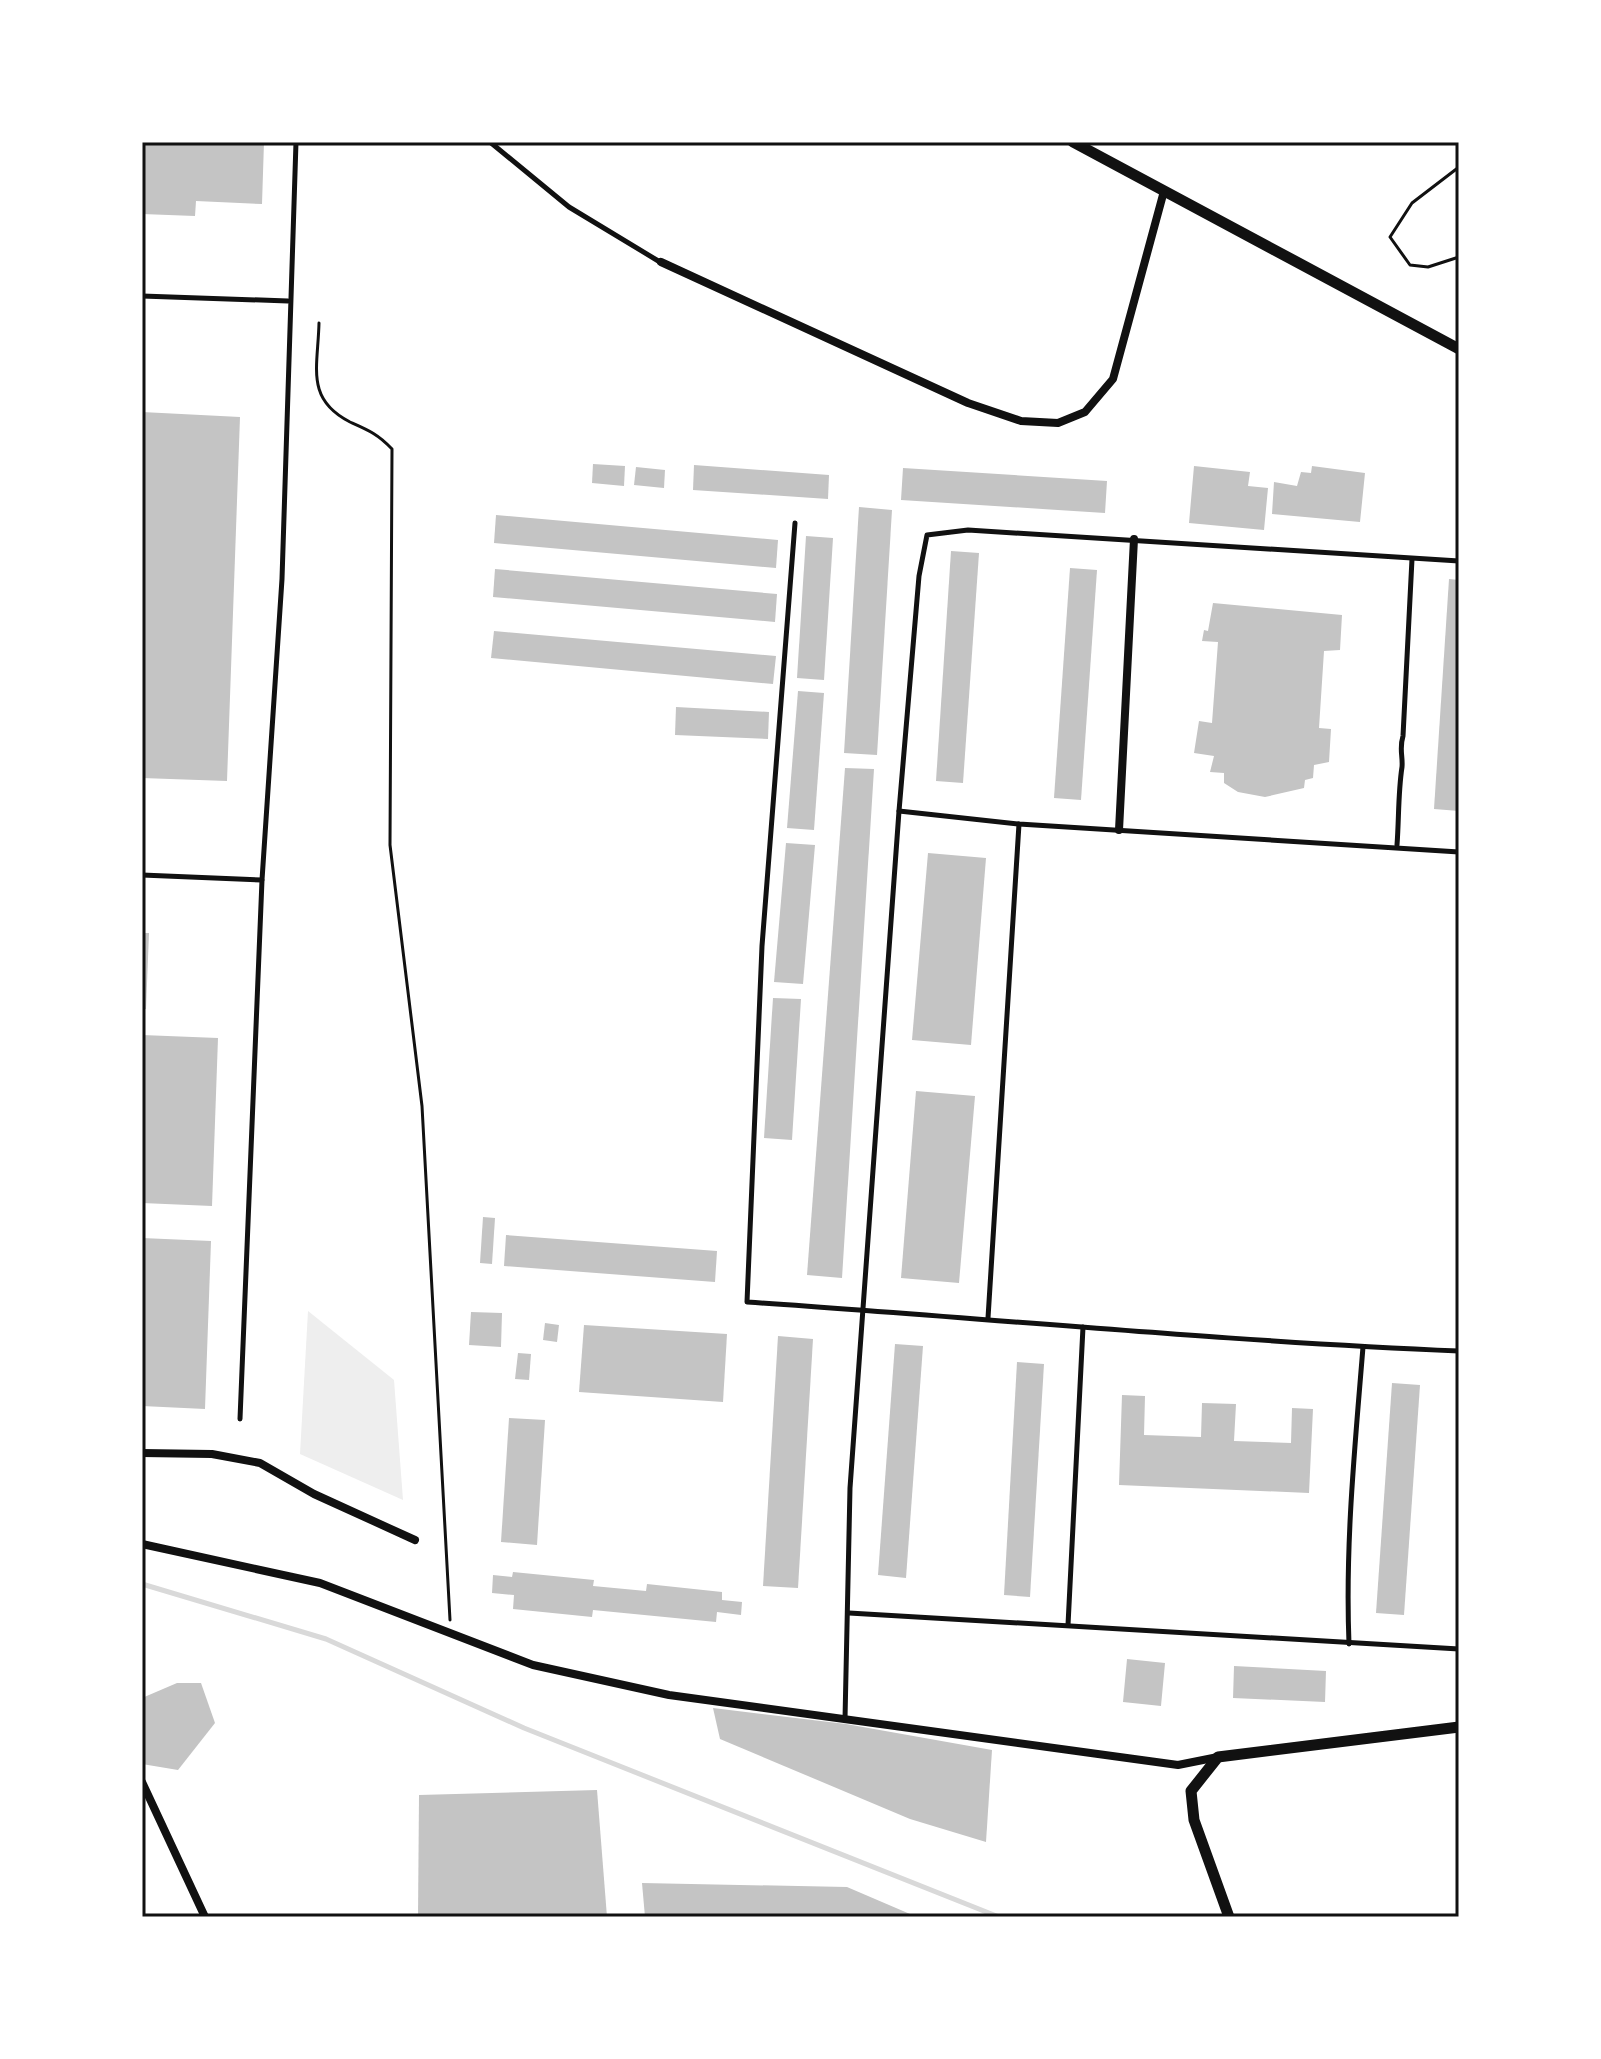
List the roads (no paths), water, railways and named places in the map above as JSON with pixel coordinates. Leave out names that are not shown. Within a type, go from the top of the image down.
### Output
[{"type":"street","points":[[1073,142],[1459,349]]},
{"type":"street","points":[[661,262],[968,403],[1021,421],[1058,423],[1085,412],[1113,379],[1164,191]]},
{"type":"street","points":[[1119,830],[1134,539]]},
{"type":"street","points":[[142,1453],[212,1454],[260,1463],[314,1494],[415,1540]]},
{"type":"street","points":[[142,1544],[320,1583],[533,1665],[669,1695],[1178,1765],[1218,1757],[1459,1727]]},
{"type":"street","points":[[1218,1757],[1191,1791],[1194,1820],[1229,1917]]},
{"type":"street","points":[[142,1782],[205,1917]]},
{"type":"lane","points":[[240,1419],[262,880],[282,579],[288,301],[296,142]]},
{"type":"lane","points":[[490,142],[569,207],[661,262]]},
{"type":"lane","points":[[142,296],[288,301]]},
{"type":"lane","points":[[795,523],[762,946],[747,1302],[988,1318],[1072,1329],[1083,1327],[1459,1351]]},
{"type":"lane","points":[[845,1719],[850,1488],[862,1310],[899,811],[919,576],[927,535],[935,531],[968,530],[1459,561]]},
{"type":"lane","points":[[1397,845],[1401,800],[1397,787],[1403,763],[1399,750],[1403,736],[1412,559]]},
{"type":"lane","points":[[899,811],[1019,824],[1397,845],[1459,852]]},
{"type":"lane","points":[[988,1318],[1019,824]]},
{"type":"lane","points":[[142,875],[262,880]]},
{"type":"lane","points":[[1068,1625],[1083,1327]]},
{"type":"lane","points":[[1349,1644],[1349,1541],[1363,1347]]},
{"type":"lane","points":[[849,1613],[1459,1649]]},
{"type":"waterway","points":[[142,1584],[326,1639],[524,1728],[999,1917]]}]
